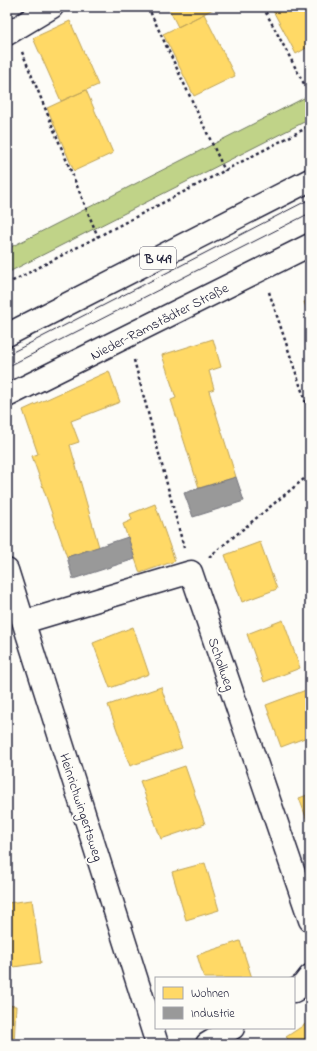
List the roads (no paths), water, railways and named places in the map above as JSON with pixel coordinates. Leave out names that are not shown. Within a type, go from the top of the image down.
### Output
[{"type":"street","points":[[10,33],[52,7]]},
{"type":"street","name":"B 449","points":[[7,335],[310,180]]},
{"type":"street","name":"Nieder-Ramstädter Straße","points":[[7,396],[310,244]]},
{"type":"street","name":"Heinrichwingertsweg","points":[[7,570],[157,1044]]},
{"type":"street","name":"Schollweg","points":[[24,622],[191,572],[310,920]]},
{"type":"street","points":[[295,990],[303,985],[310,976]]},
{"type":"street","points":[[207,1044],[231,1029]]},
{"type":"tram line","points":[[7,355],[310,199]]},
{"type":"tram line","points":[[7,367],[310,213]]}]
